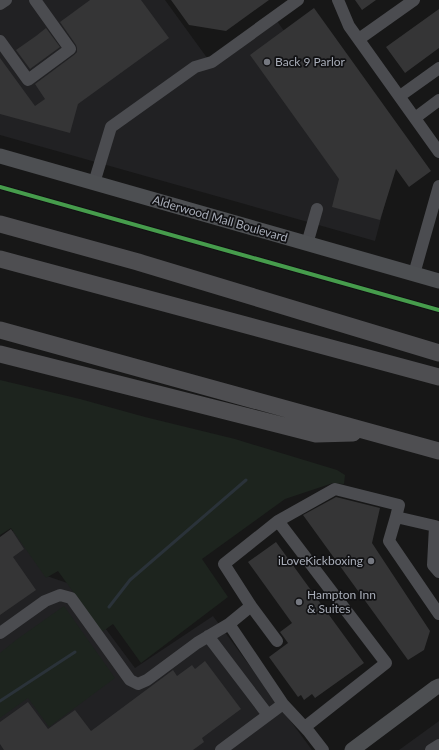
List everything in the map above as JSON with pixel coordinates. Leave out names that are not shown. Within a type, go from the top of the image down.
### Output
[{"type":"highway","points":[[0,214],[138,262]]},
{"type":"highway","points":[[0,224],[138,262],[439,353]]},
{"type":"highway","points":[[0,259],[439,377]]},
{"type":"highway","points":[[0,330],[439,452]]},
{"type":"highway","points":[[0,354],[316,434],[369,432]]},
{"type":"main road","name":"Alderwood Mall Boulevard","points":[[0,156],[439,281]]},
{"type":"main road","points":[[352,750],[439,686]]},
{"type":"street","points":[[0,4],[6,0]]},
{"type":"street","points":[[0,41],[28,80],[70,49],[35,0]]},
{"type":"street","points":[[94,183],[111,127],[195,67],[212,62],[298,0]]},
{"type":"street","points":[[338,0],[349,26],[415,118],[437,144]]},
{"type":"street","points":[[359,39],[414,0]]},
{"type":"street","points":[[400,96],[439,68]]},
{"type":"street","points":[[415,118],[439,100]]},
{"type":"street","points":[[414,274],[439,186]]},
{"type":"street","points":[[307,244],[317,208]]},
{"type":"street","points":[[277,641],[224,564],[278,521],[335,489],[399,505],[390,541],[439,614]]},
{"type":"street","points":[[396,516],[435,526],[433,565],[439,572]]},
{"type":"street","points":[[278,521],[386,663],[305,727]]},
{"type":"street","points":[[0,633],[45,601],[60,595],[71,598],[130,680],[138,684],[147,680],[197,643],[228,624],[252,606]]},
{"type":"street","points":[[228,624],[283,704],[305,727],[323,750]]},
{"type":"street","points":[[208,636],[268,715]]},
{"type":"street","points":[[221,750],[283,704]]},
{"type":"street","points":[[431,750],[439,745]]},
{"type":"shaded area","points":[[0,0],[165,0],[213,66],[277,21],[391,181],[375,241],[0,135]]},
{"type":"shaded area","points":[[0,380],[235,439],[337,470],[345,475],[344,484],[333,483],[285,499],[202,559],[228,597],[141,663],[113,624],[102,632],[58,571],[46,578],[11,528],[0,535]]},
{"type":"shaded area","points":[[14,530],[47,576],[73,585],[135,668],[213,616],[312,750],[0,750],[0,540]]},
{"type":"shaded area","points":[[64,606],[115,678],[49,727],[28,698],[0,718],[0,653]]},
{"type":"shaded area","points":[[439,721],[439,750],[399,750]]},
{"type":"building","points":[[90,0],[141,0],[169,38],[78,104],[70,133],[0,114],[0,58],[35,106],[45,99],[35,84],[77,52],[76,45],[60,22]]},
{"type":"building","points":[[171,0],[269,0],[226,31],[189,25]]},
{"type":"building","points":[[355,0],[376,0],[362,10]]},
{"type":"building","points":[[314,8],[431,171],[409,187],[396,169],[380,220],[332,207],[339,179],[250,55]]},
{"type":"building","points":[[439,9],[439,48],[405,73],[386,47]]},
{"type":"building","points":[[46,28],[60,47],[30,69],[16,50]]},
{"type":"building","points":[[336,497],[380,508],[372,543],[430,631],[424,650],[408,660],[303,515]]},
{"type":"building","points":[[11,529],[24,549],[13,557],[36,590],[0,615],[0,537]]},
{"type":"building","name":"Hampton Inn & Suites","points":[[276,542],[364,663],[315,698],[312,694],[304,700],[301,695],[298,697],[269,657],[288,643],[280,632],[292,623],[248,562]]},
{"type":"building","points":[[205,661],[241,709],[202,738],[204,742],[193,750],[4,750],[0,744],[0,722],[28,702],[48,729],[75,710],[91,731],[173,670],[177,676],[192,665],[195,669]]},
{"type":"waterway","points":[[109,607],[130,580],[246,480]]},
{"type":"waterway","points":[[0,701],[75,652]]},
{"type":"cycle path","points":[[0,187],[439,310]]},
{"type":"place","name":"Back 9 Parlor","points":[[267,62]]},
{"type":"place","name":"iLoveKickboxing","points":[[371,561]]},
{"type":"place","name":"Hampton Inn & Suites","points":[[299,602]]}]
